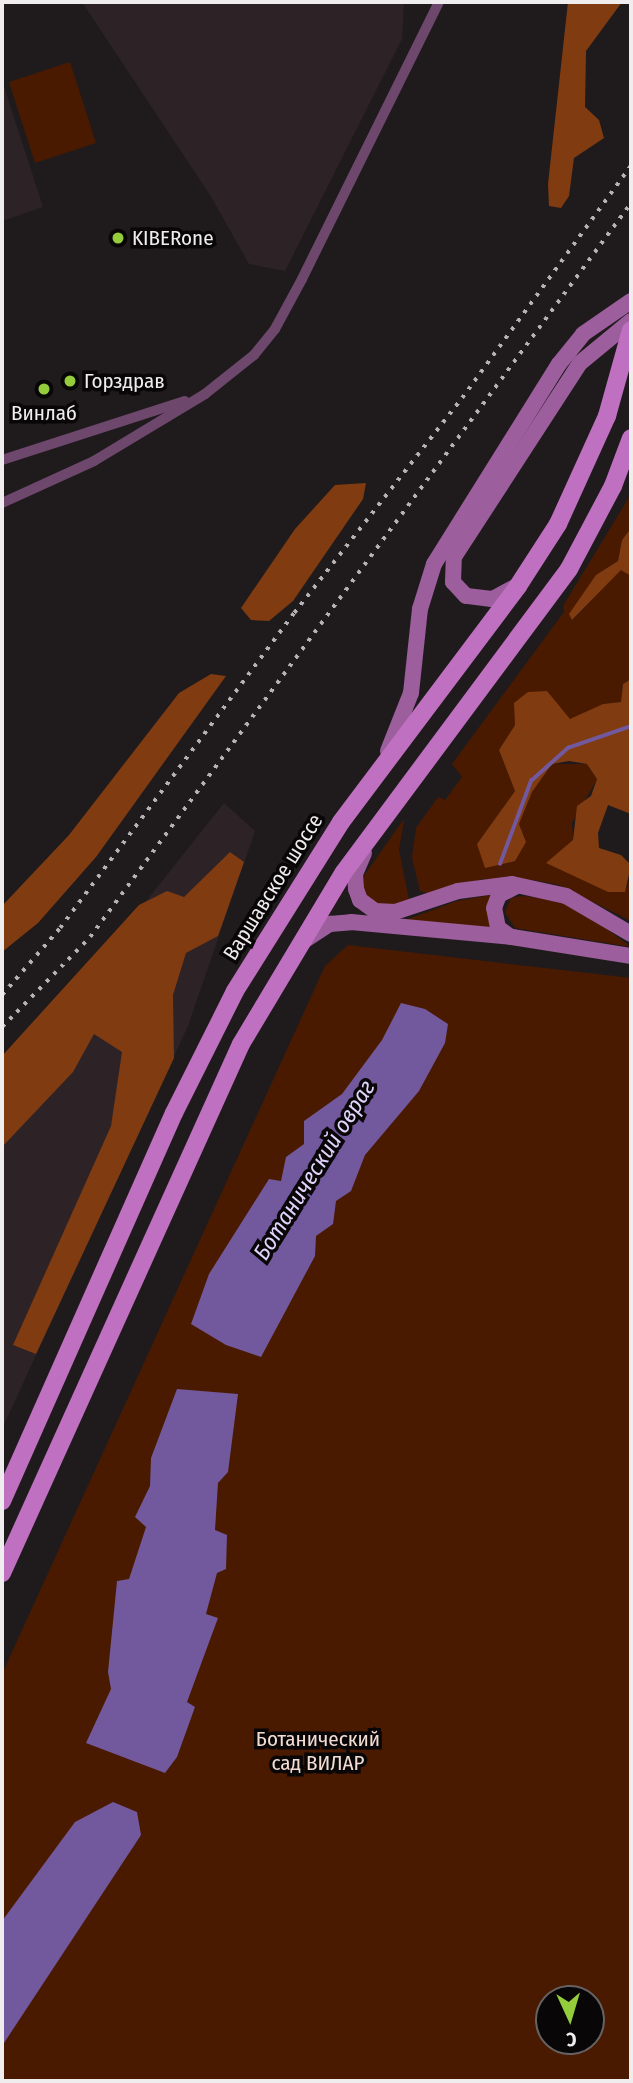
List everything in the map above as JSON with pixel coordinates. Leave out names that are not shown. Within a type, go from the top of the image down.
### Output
[{"type":"main road","name":"Варшавское шоссе","points":[[2,1501],[214,1030],[274,924],[380,766],[518,586],[584,472],[617,390],[631,330]]},
{"type":"main road","points":[[600,512],[631,438]]},
{"type":"main road","points":[[2,1573],[201,1125],[283,968],[388,812],[550,597],[600,512],[631,468]]},
{"type":"street","points":[[2,503],[94,461],[205,394],[254,355],[275,329],[302,279],[439,2]]},
{"type":"street","points":[[380,766],[411,693],[420,609],[434,564],[559,364],[583,334],[631,301]]},
{"type":"street","points":[[518,586],[492,599],[472,598],[456,588],[452,563],[566,383],[594,348],[631,321]]},
{"type":"street","points":[[2,460],[205,394]]},
{"type":"street","points":[[388,812],[355,874],[358,895],[371,909],[396,912],[476,887],[531,886],[566,896],[628,930]]},
{"type":"street","points":[[512,937],[495,920],[495,901],[511,887],[531,886]]},
{"type":"street","points":[[283,968],[314,932],[341,922],[512,937],[631,956]]},
{"type":"shaded area","points":[[82,2],[404,2],[402,39],[285,271],[249,264],[210,195]]},
{"type":"shaded area","points":[[568,2],[622,2],[586,51],[585,107],[599,120],[604,138],[574,158],[569,196],[561,208],[549,206],[548,184]]},
{"type":"shaded area","points":[[2,80],[43,207],[2,221]]},
{"type":"shaded area","points":[[366,483],[363,499],[293,601],[269,621],[251,620],[241,608],[295,529],[335,485]]},
{"type":"shaded area","points":[[631,528],[631,576],[621,570],[572,620],[569,614],[596,575],[618,561],[622,540]]},
{"type":"shaded area","points":[[211,674],[226,676],[96,857],[38,923],[2,952],[2,906],[69,835],[179,693]]},
{"type":"shaded area","points":[[631,679],[631,814],[608,805],[598,833],[599,848],[621,855],[631,865],[625,892],[608,892],[546,863],[573,840],[577,806],[591,796],[597,779],[587,764],[569,761],[552,764],[532,792],[519,824],[526,842],[515,861],[485,868],[477,844],[515,791],[499,750],[515,725],[514,703],[528,692],[547,691],[570,719],[603,704],[621,702],[623,684]]},
{"type":"shaded area","points":[[224,803],[255,831],[188,1026],[2,1429],[2,1064],[67,1001]]},
{"type":"shaded area","points":[[230,852],[244,862],[218,936],[186,953],[173,995],[174,1058],[36,1354],[13,1345],[111,1126],[122,1052],[94,1034],[73,1072],[2,1147],[2,1056],[139,905],[167,891],[184,897]]},
{"type":"green space","points":[[70,62],[96,143],[35,163],[9,82]]},
{"type":"green space","points":[[631,494],[631,528],[622,540],[618,561],[596,575],[573,620],[621,569],[631,576],[631,679],[623,684],[621,702],[603,704],[570,720],[515,725],[499,750],[515,791],[477,844],[526,842],[519,824],[532,792],[552,764],[587,764],[597,779],[572,823],[573,840],[547,863],[608,892],[625,891],[631,875],[631,921],[559,885],[533,880],[482,879],[430,894],[420,891],[412,858],[416,828],[438,797],[445,800],[462,777],[452,764],[564,612],[563,606]]},
{"type":"green space","points":[[404,819],[399,850],[409,900],[394,906],[376,904],[363,894],[363,877]]},
{"type":"green space","points":[[496,894],[494,928],[403,921],[457,901]]},
{"type":"green space","points":[[521,896],[553,899],[581,910],[631,947],[515,928],[505,912],[511,898]]},
{"type":"green space","name":"Ботанический сад ВИЛАР","points":[[348,945],[631,978],[631,2081],[2,2081],[2,1674],[325,966]]},
{"type":"water","points":[[401,1003],[425,1009],[448,1024],[445,1043],[419,1091],[365,1155],[351,1191],[336,1201],[333,1224],[316,1236],[315,1256],[261,1357],[226,1345],[191,1324],[209,1274],[269,1179],[281,1181],[286,1157],[304,1144],[304,1121],[342,1094],[382,1040]]},
{"type":"water","points":[[177,1389],[238,1394],[228,1472],[218,1483],[215,1530],[227,1535],[226,1569],[217,1573],[206,1614],[218,1618],[187,1702],[195,1707],[177,1757],[165,1773],[86,1743],[111,1689],[108,1672],[117,1581],[129,1579],[146,1527],[135,1517],[150,1486],[151,1458]]},
{"type":"water","points":[[113,1802],[137,1812],[141,1835],[2,2046],[2,1921],[75,1822]]},
{"type":"waterway","name":"Ботанический овраг","points":[[500,864],[531,781],[568,748],[631,726]]},
{"type":"railway","points":[[2,995],[60,928],[294,613],[462,398],[631,165]]},
{"type":"railway","points":[[2,1027],[90,937],[631,203]]},
{"type":"place","name":"KIBERone","points":[[118,238]]},
{"type":"place","name":"Горздрав","points":[[70,381]]},
{"type":"place","name":"Винлаб","points":[[44,389]]}]
